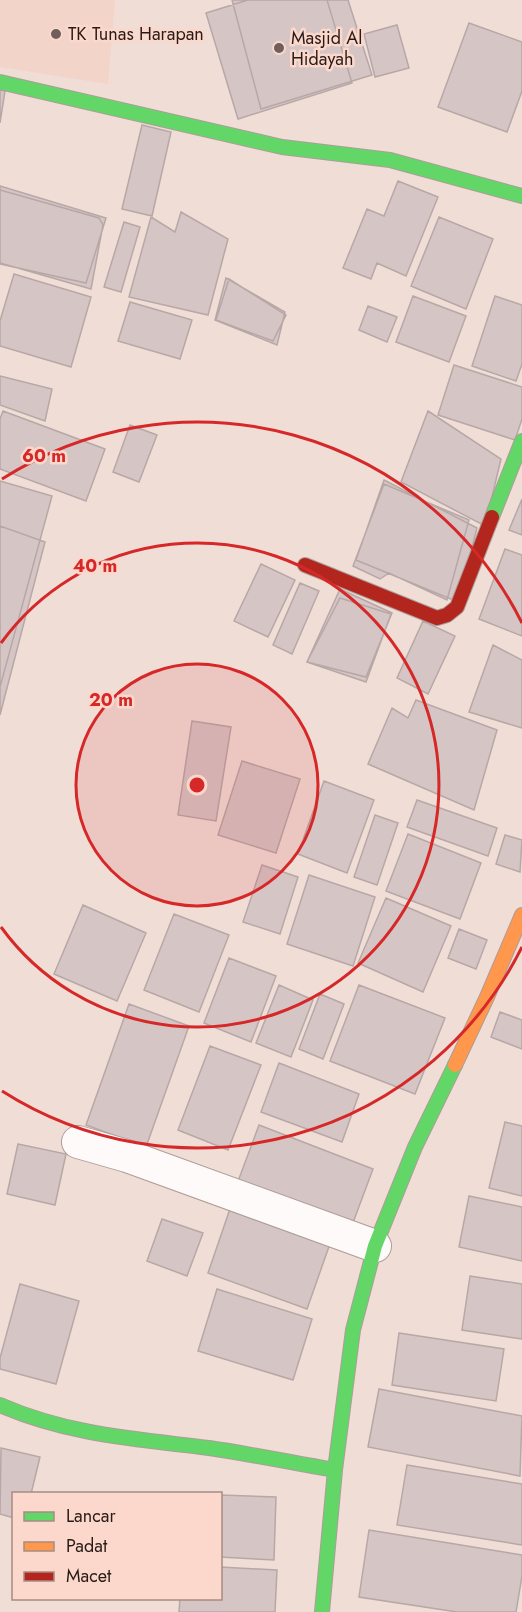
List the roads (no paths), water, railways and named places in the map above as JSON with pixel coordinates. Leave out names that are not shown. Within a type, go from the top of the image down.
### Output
[{"type":"street","points":[[0,82],[282,147],[390,160],[522,196]]},
{"type":"street","points":[[305,565],[437,618],[447,615],[457,606],[522,441]]},
{"type":"street","points":[[322,1612],[335,1470],[353,1330],[375,1246],[415,1147],[487,997],[522,915]]},
{"type":"street","points":[[78,1142],[128,1156],[375,1246]]},
{"type":"street","points":[[0,1405],[17,1414],[84,1433],[192,1446],[335,1470]]},
{"type":"place","name":"TK Tunas Harapan","points":[[56,34]]},
{"type":"place","name":"Masjid Al Hidayah","points":[[279,48]]}]
